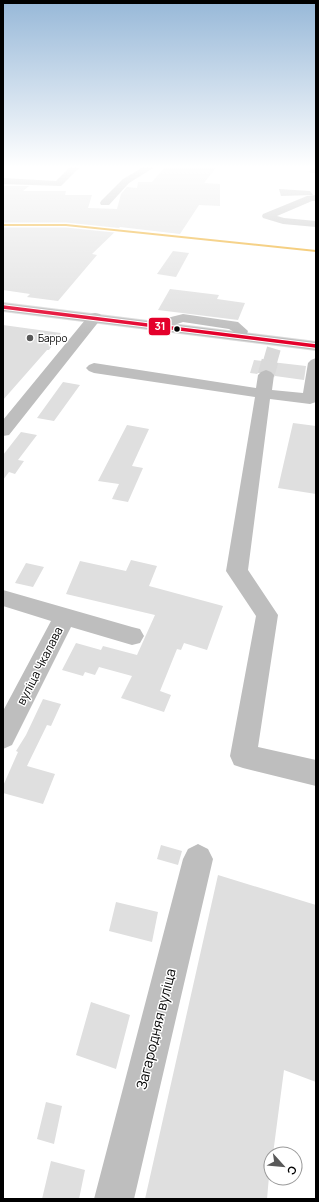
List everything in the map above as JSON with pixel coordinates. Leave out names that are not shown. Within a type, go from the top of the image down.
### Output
[{"type":"street","points":[[292,221],[316,224]]},
{"type":"street","points":[[3,307],[95,317],[316,346]]},
{"type":"street","points":[[3,431],[95,317]]},
{"type":"street","points":[[94,368],[265,385],[310,399],[316,363]]},
{"type":"street","points":[[265,385],[237,571],[267,615],[243,756],[316,773]]},
{"type":"street","points":[[3,598],[132,636]]},
{"type":"street","name":"вуліца Чкалава","points":[[3,737],[65,617]]},
{"type":"street","name":"Загародняя вуліца","points":[[114,1199],[198,859]]},
{"type":"building","points":[[3,221],[188,221],[180,234],[120,227],[92,254],[97,255],[58,301],[27,297],[30,294],[3,290]]},
{"type":"building","points":[[173,251],[189,253],[176,277],[157,274]]},
{"type":"building","points":[[170,289],[219,295],[217,299],[245,303],[238,320],[158,310]]},
{"type":"building","points":[[3,325],[61,333],[49,350],[47,350],[3,400]]},
{"type":"building","points":[[254,360],[306,366],[304,380],[275,376],[272,371],[267,369],[260,371],[257,374],[250,373]]},
{"type":"building","points":[[63,382],[80,385],[54,421],[37,418]]},
{"type":"building","points":[[293,423],[316,426],[316,494],[278,488]]},
{"type":"building","points":[[127,425],[149,429],[132,466],[143,468],[128,502],[112,499],[119,484],[98,481]]},
{"type":"building","points":[[21,432],[37,435],[18,460],[24,461],[15,474],[9,472],[3,480],[3,455]]},
{"type":"building","points":[[131,560],[157,566],[149,586],[223,606],[207,650],[184,643],[181,650],[177,649],[160,691],[171,695],[164,712],[121,698],[132,676],[99,667],[95,675],[85,672],[83,676],[62,670],[76,643],[101,650],[103,646],[137,655],[155,615],[66,594],[80,561],[126,571]]},
{"type":"building","points":[[26,563],[44,567],[33,587],[15,583]]},
{"type":"building","points":[[43,699],[61,704],[51,726],[47,725],[27,766],[55,774],[43,804],[3,793],[3,786],[18,752],[16,751],[26,735]]},
{"type":"building","points":[[161,845],[182,851],[178,865],[157,859]]},
{"type":"building","points":[[218,875],[316,905],[316,1082],[284,1070],[274,1146],[263,1146],[263,1186],[268,1186],[267,1199],[145,1199]]},
{"type":"building","points":[[116,902],[158,912],[152,942],[109,931]]},
{"type":"building","points":[[91,1002],[130,1015],[116,1069],[76,1055]]},
{"type":"building","points":[[46,1102],[62,1106],[54,1144],[37,1139]]},
{"type":"building","points":[[51,1161],[85,1170],[79,1199],[42,1199]]},
{"type":"tunnel","points":[[270,362],[276,341]]},
{"type":"tunnel","points":[[266,375],[270,361]]},
{"type":"transit line","points":[[3,225],[66,225],[316,251]]},
{"type":"transit line","name":"31","points":[[3,307],[316,346]]},
{"type":"place","name":"Барро","points":[[30,338]]}]
